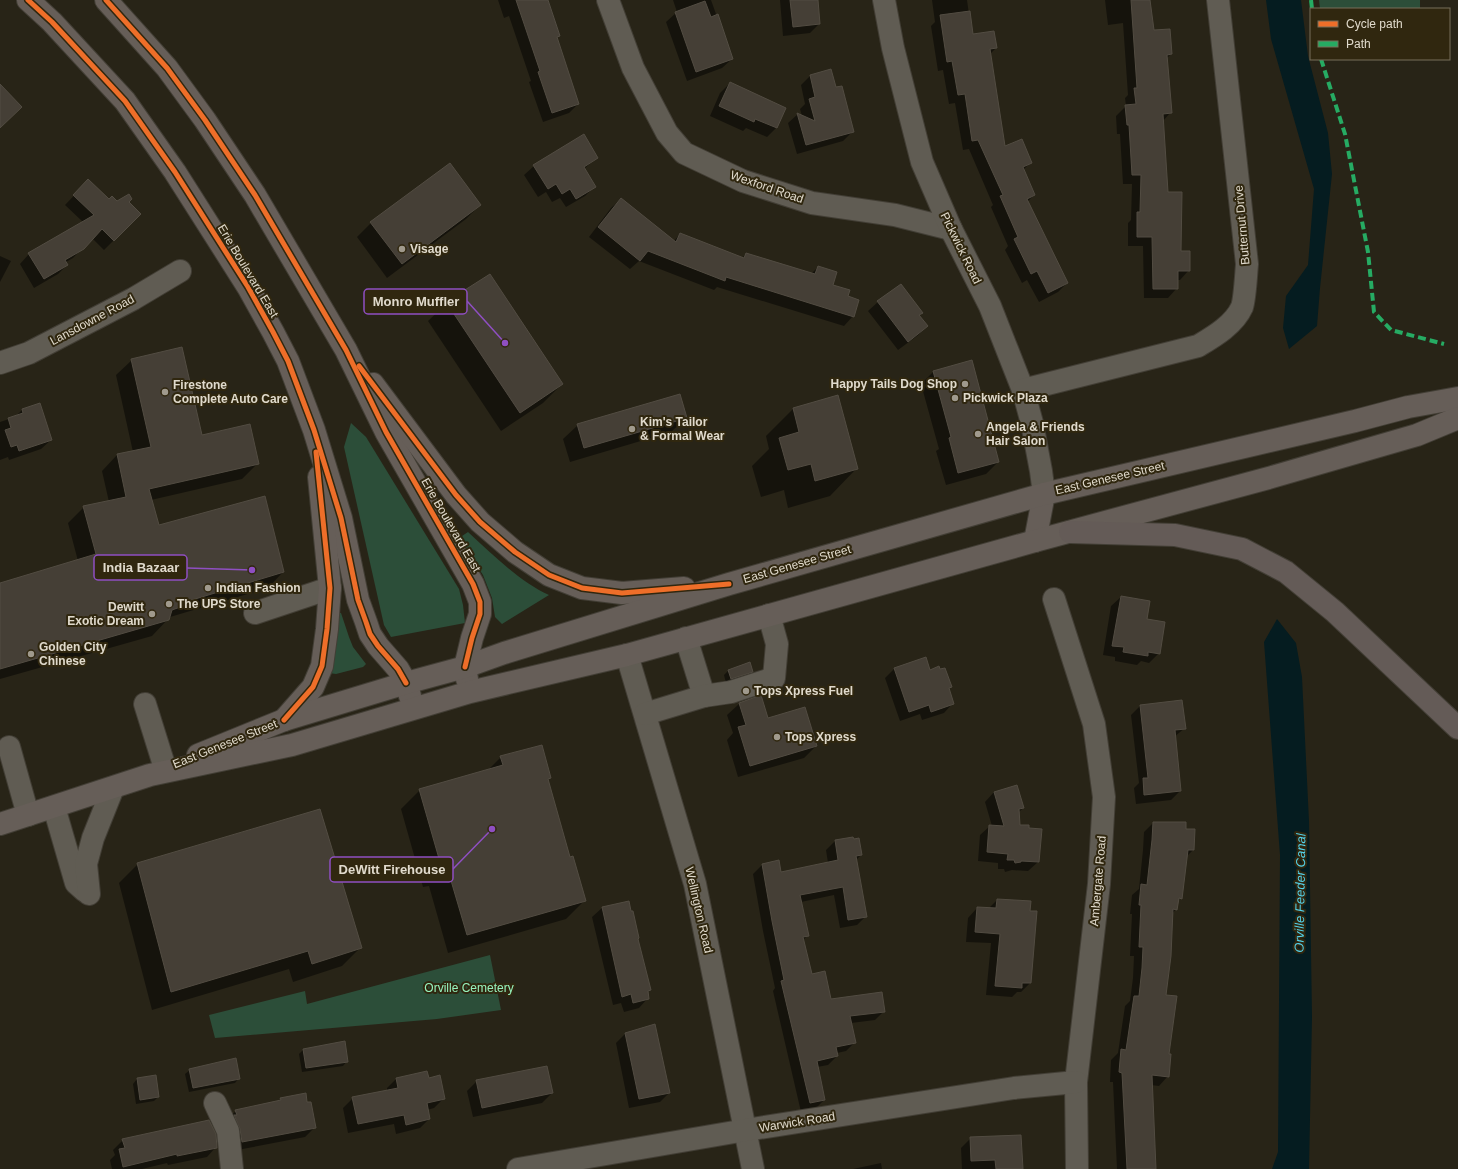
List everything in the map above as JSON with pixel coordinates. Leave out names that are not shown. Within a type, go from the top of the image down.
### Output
[{"type":"highway","points":[[1070,532],[1175,535],[1242,549],[1286,572],[1335,612],[1458,728]]},
{"type":"main road","name":"Erie Boulevard East","points":[[28,0],[52,22],[125,102],[176,172],[248,287],[273,332],[288,361],[314,430],[342,518],[358,600],[370,634],[378,646],[398,669],[406,683],[413,709]]},
{"type":"main road","name":"Erie Boulevard East","points":[[106,0],[167,68],[205,120],[255,195],[346,350],[386,432],[473,584],[480,602],[480,614],[465,667],[470,692]]},
{"type":"main road","points":[[346,350],[456,495],[475,516],[514,552],[549,575],[582,588],[622,593],[729,584]]},
{"type":"main road","name":"East Genesee Street","points":[[0,824],[158,772],[284,720],[406,683],[465,667],[504,653],[729,584],[1044,494],[1355,421],[1408,407],[1458,398]]},
{"type":"main road","name":"East Genesee Street","points":[[158,772],[292,745],[470,692],[627,655],[1034,541],[1272,477],[1417,435],[1458,418]]},
{"type":"main road","points":[[284,720],[313,687],[322,666],[327,629],[330,588],[314,430]]},
{"type":"main road","points":[[1034,541],[1044,494]]},
{"type":"street","points":[[120,0],[128,24]]},
{"type":"street","name":"Wexford Road","points":[[608,0],[633,68],[667,133],[684,153],[742,181],[812,203],[895,215],[951,230]]},
{"type":"street","name":"Pickwick Road","points":[[884,0],[893,48],[922,162],[951,230],[990,306],[1023,390],[1034,430],[1042,471],[1044,494]]},
{"type":"street","name":"Butternut Drive","points":[[1023,390],[1198,346],[1220,333],[1242,306],[1247,264],[1218,0]]},
{"type":"street","name":"Lansdowne Road","points":[[0,363],[29,353],[133,299],[180,271]]},
{"type":"street","points":[[255,613],[330,588]]},
{"type":"street","name":"Ambergate Road","points":[[1054,598],[1094,724],[1104,797],[1099,884],[1076,1082],[1077,1169]]},
{"type":"street","points":[[645,714],[704,696],[731,692],[774,678],[777,644],[769,615]]},
{"type":"street","points":[[686,638],[704,696]]},
{"type":"street","name":"Wellington Road","points":[[627,655],[695,884],[753,1169]]},
{"type":"street","points":[[145,704],[158,772]]},
{"type":"street","points":[[9,748],[28,815]]},
{"type":"street","points":[[54,807],[76,883],[89,894],[86,864],[93,838],[113,788]]},
{"type":"street","name":"Warwick Road","points":[[518,1169],[746,1130],[1014,1088],[1076,1082]]},
{"type":"street","points":[[215,1103],[228,1131],[232,1169]]},
{"type":"green space","points":[[1319,0],[1420,0],[1420,8],[1320,8]]},
{"type":"green space","points":[[351,423],[366,437],[459,589],[465,623],[391,637],[384,625],[344,447]]},
{"type":"green space","points":[[468,532],[527,583],[549,595],[502,624],[495,617],[492,598],[483,575],[459,538]]},
{"type":"green space","points":[[340,613],[353,647],[366,664],[363,667],[336,674],[329,673]]},
{"type":"green space","name":"Orville Cemetery","points":[[490,955],[501,1010],[437,1019],[215,1038],[209,1015],[305,991],[307,1004]]},
{"type":"water","points":[[1266,0],[1301,0],[1308,56],[1328,133],[1332,174],[1317,326],[1289,349],[1283,328],[1286,296],[1308,265],[1314,189],[1271,39]]},
{"type":"water","name":"Orville Feeder Canal","points":[[1277,619],[1296,643],[1302,677],[1309,821],[1312,1017],[1309,1169],[1272,1169],[1278,1152],[1280,855],[1264,642]]},
{"type":"building","points":[[516,0],[548,0],[560,36],[557,37],[579,104],[552,113],[538,72],[540,71]]},
{"type":"building","points":[[790,0],[818,0],[820,24],[793,27]]},
{"type":"building","points":[[1131,0],[1150,0],[1154,30],[1170,29],[1172,54],[1167,55],[1172,113],[1163,114],[1168,192],[1182,192],[1181,251],[1190,251],[1190,271],[1178,271],[1178,289],[1153,289],[1152,237],[1137,237],[1137,212],[1140,212],[1141,175],[1132,175],[1129,125],[1127,125],[1125,105],[1136,104],[1134,88],[1137,88]]},
{"type":"building","points":[[705,1],[711,17],[718,14],[733,59],[696,72],[675,12]]},
{"type":"building","points":[[970,11],[973,34],[994,31],[997,48],[990,49],[1005,146],[1022,139],[1032,163],[1023,167],[1035,195],[1027,199],[1068,283],[1048,293],[1037,271],[1031,274],[1014,239],[1018,237],[1000,196],[1003,195],[978,140],[972,141],[965,94],[958,95],[952,61],[947,62],[940,15]]},
{"type":"building","points":[[831,69],[836,87],[842,86],[854,132],[806,145],[797,113],[815,121],[809,99],[815,97],[810,75]]},
{"type":"building","points":[[730,82],[786,108],[777,128],[755,119],[754,122],[719,106]]},
{"type":"building","points":[[0,84],[22,107],[0,128]]},
{"type":"building","points":[[584,134],[598,158],[584,167],[596,187],[576,199],[570,189],[562,194],[556,184],[548,189],[533,165]]},
{"type":"building","points":[[450,163],[481,205],[402,264],[370,222]]},
{"type":"building","points":[[88,179],[109,199],[112,196],[117,201],[129,194],[132,199],[129,202],[141,214],[114,241],[102,229],[84,249],[65,260],[68,265],[44,279],[28,253],[94,215],[73,195]]},
{"type":"building","points":[[621,198],[676,242],[680,233],[744,258],[746,253],[815,274],[818,266],[837,272],[833,285],[850,290],[848,296],[859,300],[854,317],[726,277],[725,281],[648,251],[640,261],[598,227]]},
{"type":"building","points":[[490,274],[563,384],[520,413],[446,302]]},
{"type":"building","points":[[901,284],[923,313],[919,315],[928,326],[908,342],[877,301]]},
{"type":"building","points":[[182,347],[202,435],[250,424],[259,464],[149,489],[159,525],[265,496],[284,572],[182,603],[183,606],[172,610],[169,620],[0,669],[0,583],[96,554],[83,506],[126,497],[117,454],[151,447],[131,359]]},
{"type":"building","name":"Pickwick Plaza","points":[[972,360],[999,462],[958,473],[949,438],[951,437],[933,371]]},
{"type":"building","points":[[680,394],[687,418],[584,448],[577,424]]},
{"type":"building","points":[[838,395],[858,469],[815,481],[811,464],[788,470],[779,438],[799,432],[793,408]]},
{"type":"building","points":[[40,403],[52,440],[19,451],[17,445],[11,447],[5,430],[11,428],[8,418],[23,413],[22,409]]},
{"type":"building","points":[[1121,596],[1150,601],[1147,619],[1165,622],[1160,654],[1148,652],[1148,656],[1123,652],[1124,647],[1112,646]]},
{"type":"building","points":[[926,657],[930,670],[939,666],[940,669],[945,668],[952,687],[949,688],[954,704],[931,712],[929,705],[909,712],[894,668]]},
{"type":"building","points":[[750,662],[753,672],[731,679],[728,670]]},
{"type":"building","name":"Tops Xpress","points":[[761,695],[768,718],[805,707],[817,746],[750,766],[738,727],[746,725],[739,703]]},
{"type":"building","points":[[1182,700],[1186,729],[1175,730],[1181,791],[1144,795],[1143,778],[1148,778],[1140,705]]},
{"type":"building","points":[[542,745],[551,778],[548,779],[570,857],[573,856],[586,901],[467,935],[447,867],[442,869],[419,789],[503,765],[500,756]]},
{"type":"building","points":[[1017,785],[1024,808],[1019,809],[1020,825],[1029,825],[1029,828],[1042,829],[1039,862],[1021,861],[1015,863],[1014,860],[1007,860],[1008,854],[987,852],[989,825],[1004,826],[994,792]]},
{"type":"building","points":[[320,809],[362,948],[312,964],[308,951],[171,992],[137,863]]},
{"type":"building","points":[[1153,822],[1186,822],[1186,829],[1195,829],[1194,850],[1188,850],[1182,899],[1179,898],[1177,910],[1173,909],[1171,956],[1166,995],[1177,996],[1169,1054],[1171,1054],[1169,1077],[1152,1075],[1156,1169],[1127,1169],[1122,1073],[1119,1072],[1121,1049],[1126,1050],[1134,996],[1139,996],[1143,947],[1139,947],[1141,905],[1139,905],[1141,884],[1147,885]]},
{"type":"building","points":[[853,837],[854,839],[859,838],[862,855],[856,856],[867,917],[848,920],[843,887],[800,895],[809,936],[803,937],[812,974],[825,971],[831,999],[882,992],[885,1012],[850,1016],[856,1043],[836,1047],[838,1056],[817,1061],[825,1100],[810,1103],[781,981],[784,980],[762,864],[779,860],[781,872],[838,860],[835,840]]},
{"type":"building","points":[[997,899],[1031,901],[1030,911],[1037,911],[1031,983],[1022,983],[1022,988],[995,986],[1000,934],[975,932],[977,907],[996,908]]},
{"type":"building","points":[[629,901],[631,911],[633,911],[638,939],[651,990],[648,991],[649,999],[633,1003],[631,994],[622,997],[602,907]]},
{"type":"building","points":[[655,1024],[670,1093],[639,1099],[625,1033]]},
{"type":"building","points":[[345,1041],[348,1062],[306,1068],[303,1049]]},
{"type":"building","points":[[236,1058],[240,1079],[193,1088],[189,1069]]},
{"type":"building","points":[[547,1066],[553,1093],[482,1108],[476,1080]]},
{"type":"building","points":[[427,1071],[429,1078],[440,1075],[445,1099],[427,1103],[430,1119],[406,1125],[404,1115],[358,1124],[352,1097],[398,1088],[396,1078]]},
{"type":"building","points":[[156,1075],[159,1097],[140,1100],[137,1078]]},
{"type":"building","points":[[306,1093],[307,1102],[311,1102],[316,1128],[242,1142],[240,1129],[234,1115],[237,1115],[235,1110]]},
{"type":"building","points":[[209,1120],[216,1134],[217,1148],[177,1156],[177,1154],[123,1167],[119,1149],[125,1148],[122,1139]]},
{"type":"building","points":[[1021,1135],[1023,1169],[996,1169],[995,1160],[971,1161],[970,1137]]},
{"type":"marked path","points":[[1311,0],[1312,8]]},
{"type":"marked path","points":[[1321,60],[1345,134],[1368,252],[1374,312],[1391,330],[1444,344]]},
{"type":"cycle path","points":[[28,0],[52,22],[125,101],[175,172],[248,287],[273,332],[288,361],[314,430],[341,518],[358,600],[370,634],[378,646],[398,669],[406,683]]},
{"type":"cycle path","points":[[106,0],[167,68],[205,120],[255,195],[346,350],[386,432],[473,584],[480,602],[480,614],[465,667]]},
{"type":"cycle path","points":[[359,366],[456,495],[480,522],[515,552],[549,575],[582,588],[622,593],[729,584]]},
{"type":"cycle path","points":[[284,720],[313,687],[322,666],[327,629],[330,588],[316,452]]},
{"type":"place","name":"Visage","points":[[402,249]]},
{"type":"place","name":"Monro Muffler","points":[[505,343]]},
{"type":"place","name":"Happy Tails Dog Shop","points":[[965,384]]},
{"type":"place","name":"Firestone Complete Auto Care","points":[[165,392]]},
{"type":"place","name":"Pickwick Plaza","points":[[955,398]]},
{"type":"place","name":"Kim's Tailor & Formal Wear","points":[[632,429]]},
{"type":"place","name":"Angela & Friends Hair Salon","points":[[978,434]]},
{"type":"place","name":"India Bazaar","points":[[252,570]]},
{"type":"place","name":"Indian Fashion","points":[[208,588]]},
{"type":"place","name":"The UPS Store","points":[[169,604]]},
{"type":"place","name":"Dewitt Exotic Dream","points":[[152,614]]},
{"type":"place","name":"Golden City Chinese","points":[[31,654]]},
{"type":"place","name":"Tops Xpress Fuel","points":[[746,691]]},
{"type":"place","name":"Tops Xpress","points":[[777,737]]},
{"type":"place","name":"DeWitt Firehouse","points":[[492,829]]}]
